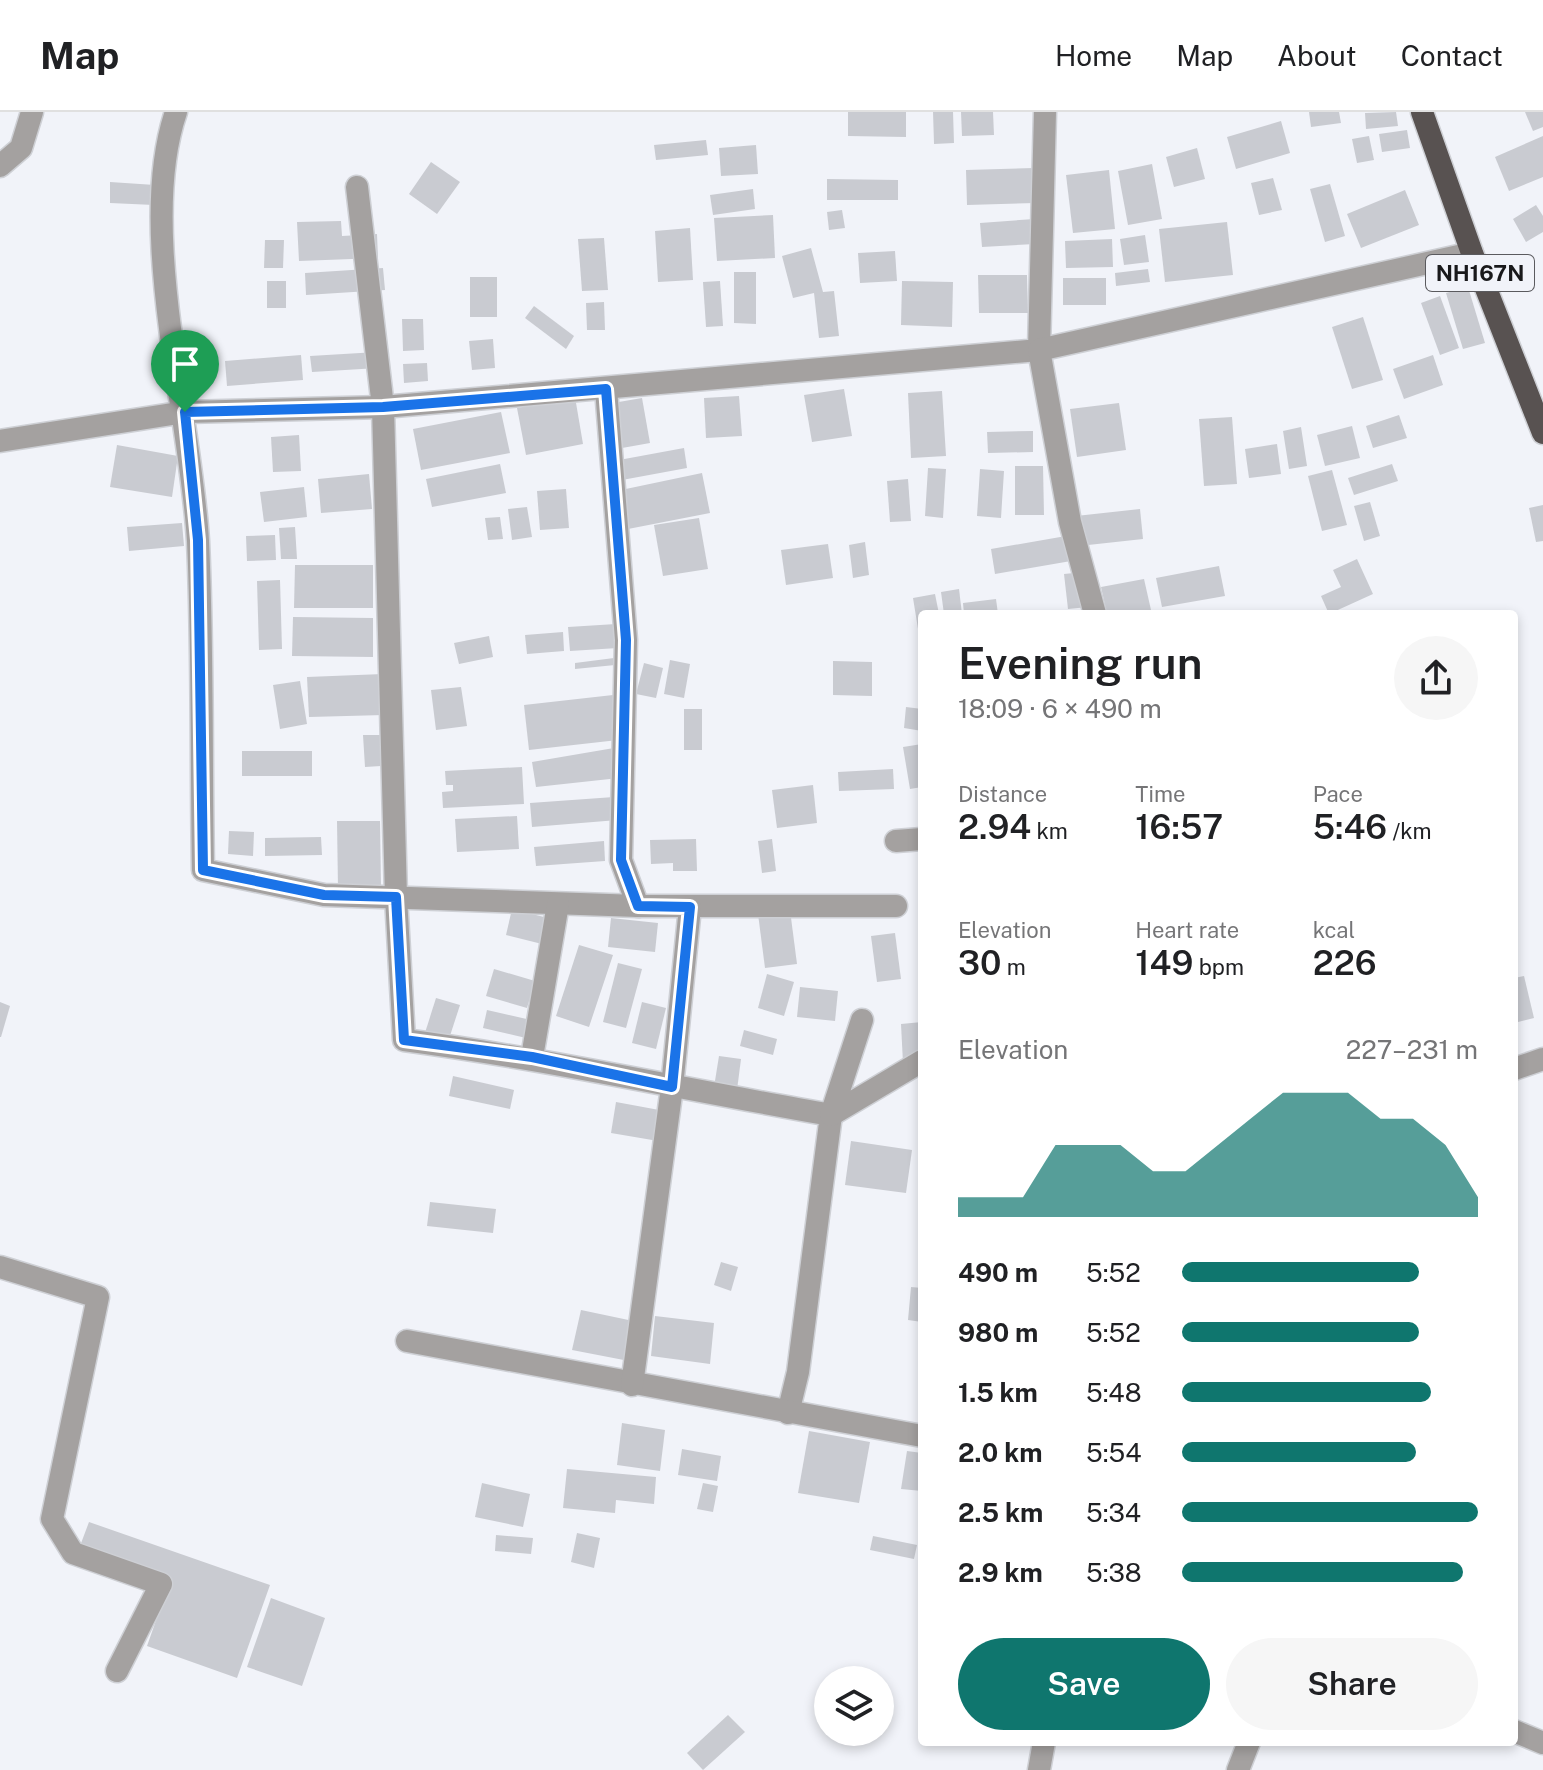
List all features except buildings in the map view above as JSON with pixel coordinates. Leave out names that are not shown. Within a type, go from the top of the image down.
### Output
[{"type":"highway","name":"NH167N","points":[[1422,112],[1472,253],[1543,433]]},
{"type":"street","points":[[0,166],[21,148],[32,112]]},
{"type":"street","points":[[176,112],[163,172],[165,279],[185,412],[198,540],[203,870],[324,895],[638,906],[896,906]]},
{"type":"street","points":[[1045,112],[1039,350],[1070,522],[1094,610]]},
{"type":"street","points":[[357,187],[383,407],[396,897],[404,1040],[532,1057],[672,1087],[831,1115],[918,1063]]},
{"type":"street","points":[[0,441],[185,412],[383,407],[1039,350],[1472,253]]},
{"type":"street","points":[[606,389],[626,640],[621,860],[638,906]]},
{"type":"street","points":[[896,841],[918,839]]},
{"type":"street","points":[[532,1057],[558,904]]},
{"type":"street","points":[[632,1385],[672,1087],[690,907]]},
{"type":"street","points":[[788,1413],[798,1372],[831,1115],[862,1020]]},
{"type":"street","points":[[1518,1068],[1543,1059]]},
{"type":"street","points":[[0,1267],[98,1297],[52,1519],[73,1553],[161,1584],[117,1671]]},
{"type":"street","points":[[407,1341],[632,1385],[918,1435]]},
{"type":"street","points":[[1518,1733],[1543,1743]]},
{"type":"street","points":[[1039,1770],[1043,1746]]},
{"type":"street","points":[[1238,1770],[1247,1746]]},
{"type":"route","points":[[606,389],[626,640],[621,860],[638,906],[690,907],[672,1087],[532,1057],[404,1040],[396,897],[324,895],[203,870],[198,540],[185,412],[383,407],[606,389]]}]
